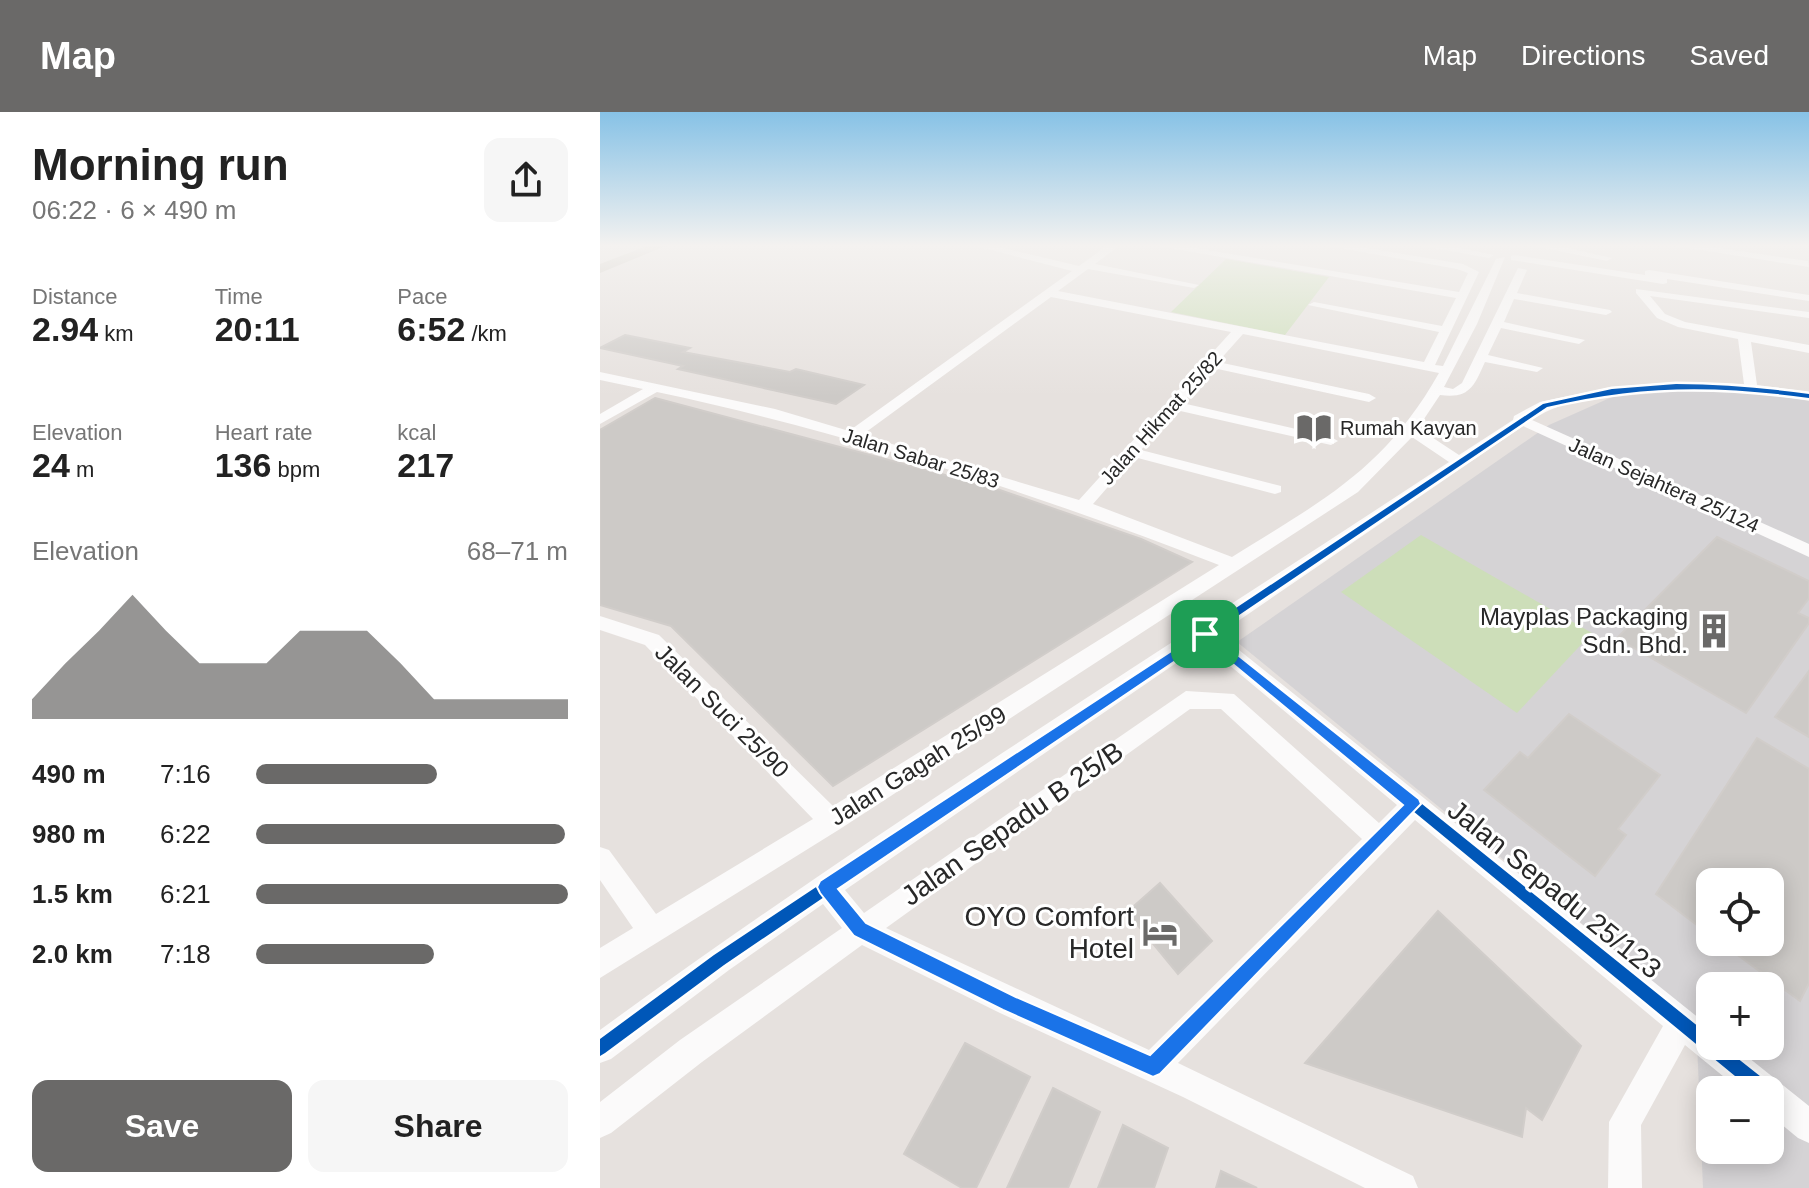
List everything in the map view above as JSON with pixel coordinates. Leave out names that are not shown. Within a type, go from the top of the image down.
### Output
[{"type":"street","points":[[851,436],[1046,295]]},
{"type":"street","points":[[1060,295],[1448,371]]},
{"type":"street","points":[[1428,367],[1463,296],[1458,295]]},
{"type":"street","name":"Jalan Gagah 25/99","points":[[600,964],[1313,517],[1352,489],[1411,430],[1448,371],[1480,295]]},
{"type":"street","points":[[1436,390],[1455,393],[1468,385],[1510,295]]},
{"type":"street","points":[[1511,295],[1606,312]]},
{"type":"street","points":[[1644,295],[1661,316],[1699,330],[1809,349]]},
{"type":"street","points":[[1682,295],[1809,315]]},
{"type":"street","points":[[1773,295],[1809,301]]},
{"type":"street","points":[[1314,305],[1446,330]]},
{"type":"street","points":[[1497,324],[1579,340]]},
{"type":"street","name":"Jalan Hikmat 25/82","points":[[1082,506],[1240,330]]},
{"type":"street","points":[[1744,338],[1751,387]]},
{"type":"street","points":[[1481,357],[1537,368]]},
{"type":"street","points":[[1210,364],[1369,398]]},
{"type":"street","name":"Jalan Sabar 25/83","points":[[600,376],[775,413],[1082,506],[1234,564]]},
{"type":"street","points":[[600,406],[638,384]]},
{"type":"street","points":[[600,1048],[719,960],[1519,419],[1545,405],[1601,391],[1688,385],[1751,387],[1809,396]]},
{"type":"street","points":[[600,420],[655,388]]},
{"type":"street","points":[[1173,405],[1331,441]]},
{"type":"street","name":"Jalan Sejahtera 25/124","points":[[1519,419],[1809,551]]},
{"type":"street","points":[[1411,430],[1458,461]]},
{"type":"street","points":[[1131,452],[1275,489]]},
{"type":"street","name":"Jalan Suci 25/90","points":[[600,623],[652,640],[831,821]]},
{"type":"street","name":"Jalan Sepadu 25/123","points":[[1205,634],[1747,1076]]},
{"type":"street","name":"Jalan Sepadu B 25/B","points":[[600,1122],[691,1051],[1186,700],[1226,700],[1379,839]]},
{"type":"street","points":[[1153,1067],[1414,804]]},
{"type":"street","points":[[600,859],[651,930]]},
{"type":"street","points":[[826,887],[860,930],[1010,1003],[1153,1067],[1401,1188]]},
{"type":"street","points":[[1625,1188],[1625,1122],[1681,1023]]},
{"type":"street","points":[[1784,1106],[1809,1127]]},
{"type":"shaded area","points":[[1692,390],[1754,392],[1809,401],[1809,1188],[1703,1188],[1702,1164],[1784,1164],[1784,1076],[1698,1076],[1698,1060],[1784,1060],[1784,972],[1696,972],[1696,1017],[1237,642],[1549,425],[1612,397]]},
{"type":"green space","points":[[1188,295],[1315,295],[1285,335],[1171,312]]},
{"type":"green space","points":[[1421,535],[1592,633],[1517,713],[1341,592]]},
{"type":"building","points":[[625,335],[690,348],[683,352],[790,372],[796,369],[864,385],[836,404],[678,369],[683,366],[600,348]]},
{"type":"building","points":[[655,398],[994,488],[1141,539],[1192,562],[833,786],[671,626],[600,605],[600,430]]},
{"type":"building","name":"Mayplas Packaging Sdn. Bhd.","points":[[1717,537],[1809,581],[1809,598],[1798,613],[1809,618],[1809,623],[1746,713],[1617,638]]},
{"type":"building","points":[[1809,671],[1809,737],[1775,717]]},
{"type":"building","points":[[1569,714],[1660,775],[1618,829],[1626,835],[1595,876],[1484,790],[1520,752],[1528,758]]},
{"type":"building","points":[[1757,738],[1809,769],[1809,983],[1800,1001],[1784,989],[1784,972],[1761,972],[1739,956],[1784,956],[1784,868],[1696,868],[1696,924],[1656,894]]},
{"type":"building","points":[[1160,883],[1212,941],[1178,974],[1127,912]]},
{"type":"building","points":[[1438,911],[1581,1046],[1542,1120],[1526,1108],[1522,1137],[1305,1063]]},
{"type":"building","points":[[965,1043],[1030,1077],[976,1188],[962,1188],[904,1154]]},
{"type":"building","points":[[1053,1088],[1100,1112],[1068,1188],[1007,1188]]},
{"type":"building","points":[[1123,1125],[1168,1148],[1154,1188],[1098,1188]]},
{"type":"building","points":[[1221,1171],[1257,1188],[1216,1188]]},
{"type":"cycle path","points":[[600,1048],[719,960],[826,887],[1545,405],[1612,391],[1676,386],[1741,388],[1809,396]]},
{"type":"cycle path","points":[[1205,634],[1747,1076]]},
{"type":"place","name":"Rumah Kavyan","points":[[1314,428]]},
{"type":"place","name":"Mayplas Packaging Sdn. Bhd.","points":[[1714,631]]},
{"type":"place","name":"OYO Comfort Hotel","points":[[1160,932]]},
{"type":"route","points":[[1205,634],[1414,804],[1153,1067],[1010,1003],[860,930],[826,887],[1205,634]]}]
